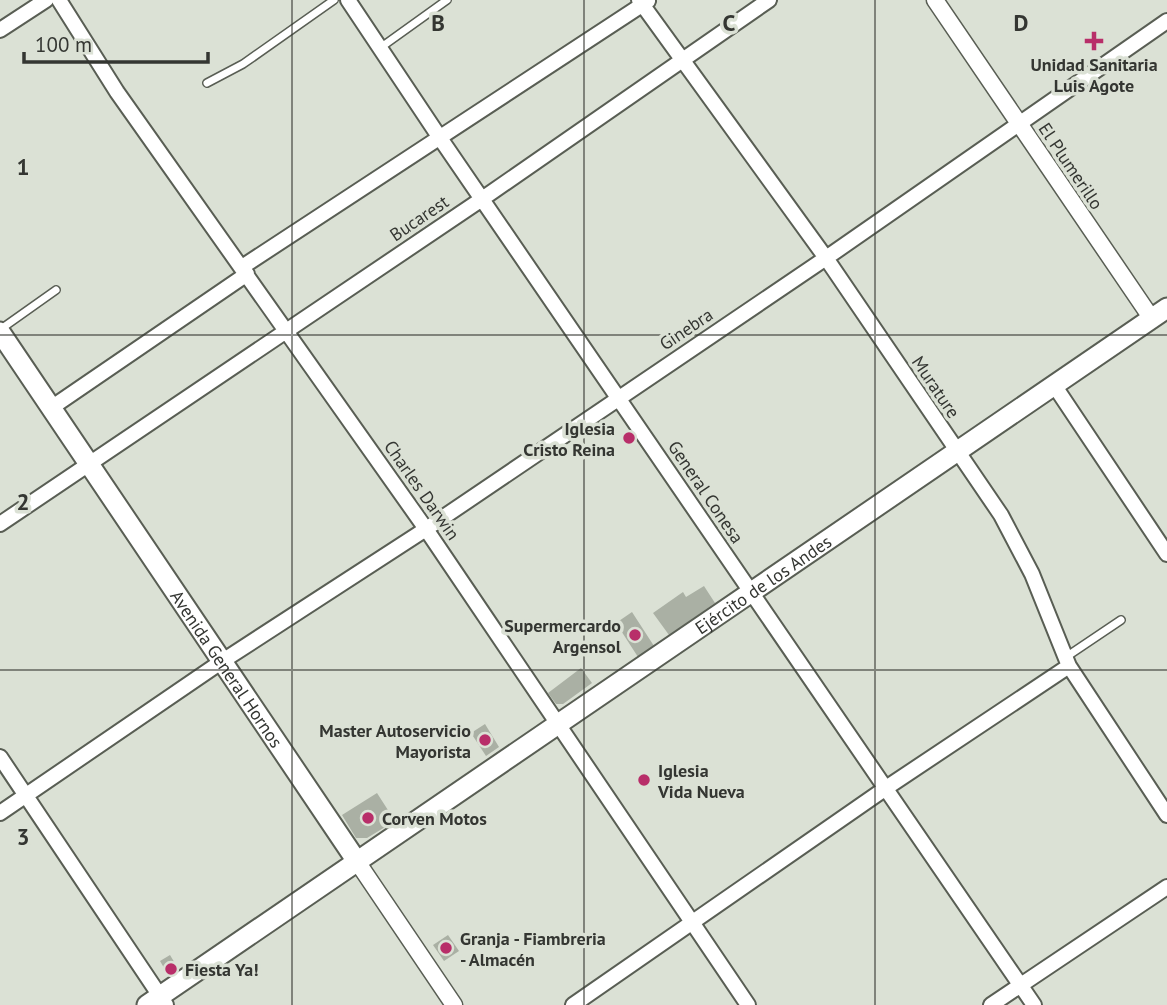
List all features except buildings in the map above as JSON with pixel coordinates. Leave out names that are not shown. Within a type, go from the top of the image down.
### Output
[{"type":"main road","name":"Ejército de los Andes","points":[[157,1002],[356,860],[1159,314]]},
{"type":"main road","name":"Avenida General Hornos","points":[[0,331],[356,860]]},
{"type":"street","points":[[0,30],[46,0]]},
{"type":"street","name":"Charles Darwin","points":[[59,0],[117,92],[426,529],[748,1005]]},
{"type":"street","name":"General Conesa","points":[[348,0],[439,138],[1034,1005]]},
{"type":"street","name":"Bucarest","points":[[0,524],[482,199],[769,0]]},
{"type":"street","name":"El Plumerillo","points":[[935,0],[1018,123],[1159,314]]},
{"type":"street","points":[[51,408],[244,271],[643,2]]},
{"type":"street","name":"Murature","points":[[643,2],[681,60],[826,258],[1001,515],[1024,558],[1067,661],[1167,815]]},
{"type":"street","name":"Ginebra","points":[[0,813],[826,258],[1167,21]]},
{"type":"street","points":[[1054,386],[1167,554]]},
{"type":"street","points":[[573,1005],[1067,661]]},
{"type":"street","points":[[0,757],[157,1002]]},
{"type":"street","name":"Avenida General Hornos","points":[[356,860],[454,1005]]},
{"type":"street","points":[[991,1005],[1167,887]]},
{"type":"lane","points":[[207,83],[243,64],[334,0]]},
{"type":"lane","points":[[380,48],[447,0]]},
{"type":"lane","points":[[0,331],[56,290]]},
{"type":"lane","points":[[1067,661],[1121,620]]},
{"type":"place","name":"Unidad Sanitaria Luis Agote","points":[[1094,41]]},
{"type":"place","name":"Iglesia Cristo Reina","points":[[629,438]]},
{"type":"place","name":"Supermercardo Argensol","points":[[635,635]]},
{"type":"place","name":"Master Autoservicio Mayorista","points":[[485,740]]},
{"type":"place","name":"Iglesia Vida Nueva","points":[[644,780]]},
{"type":"place","name":"Corven Motos","points":[[368,818]]},
{"type":"place","name":"Granja - Fiambreria - Almacén","points":[[446,948]]},
{"type":"place","name":"Fiesta Ya!","points":[[171,969]]}]
